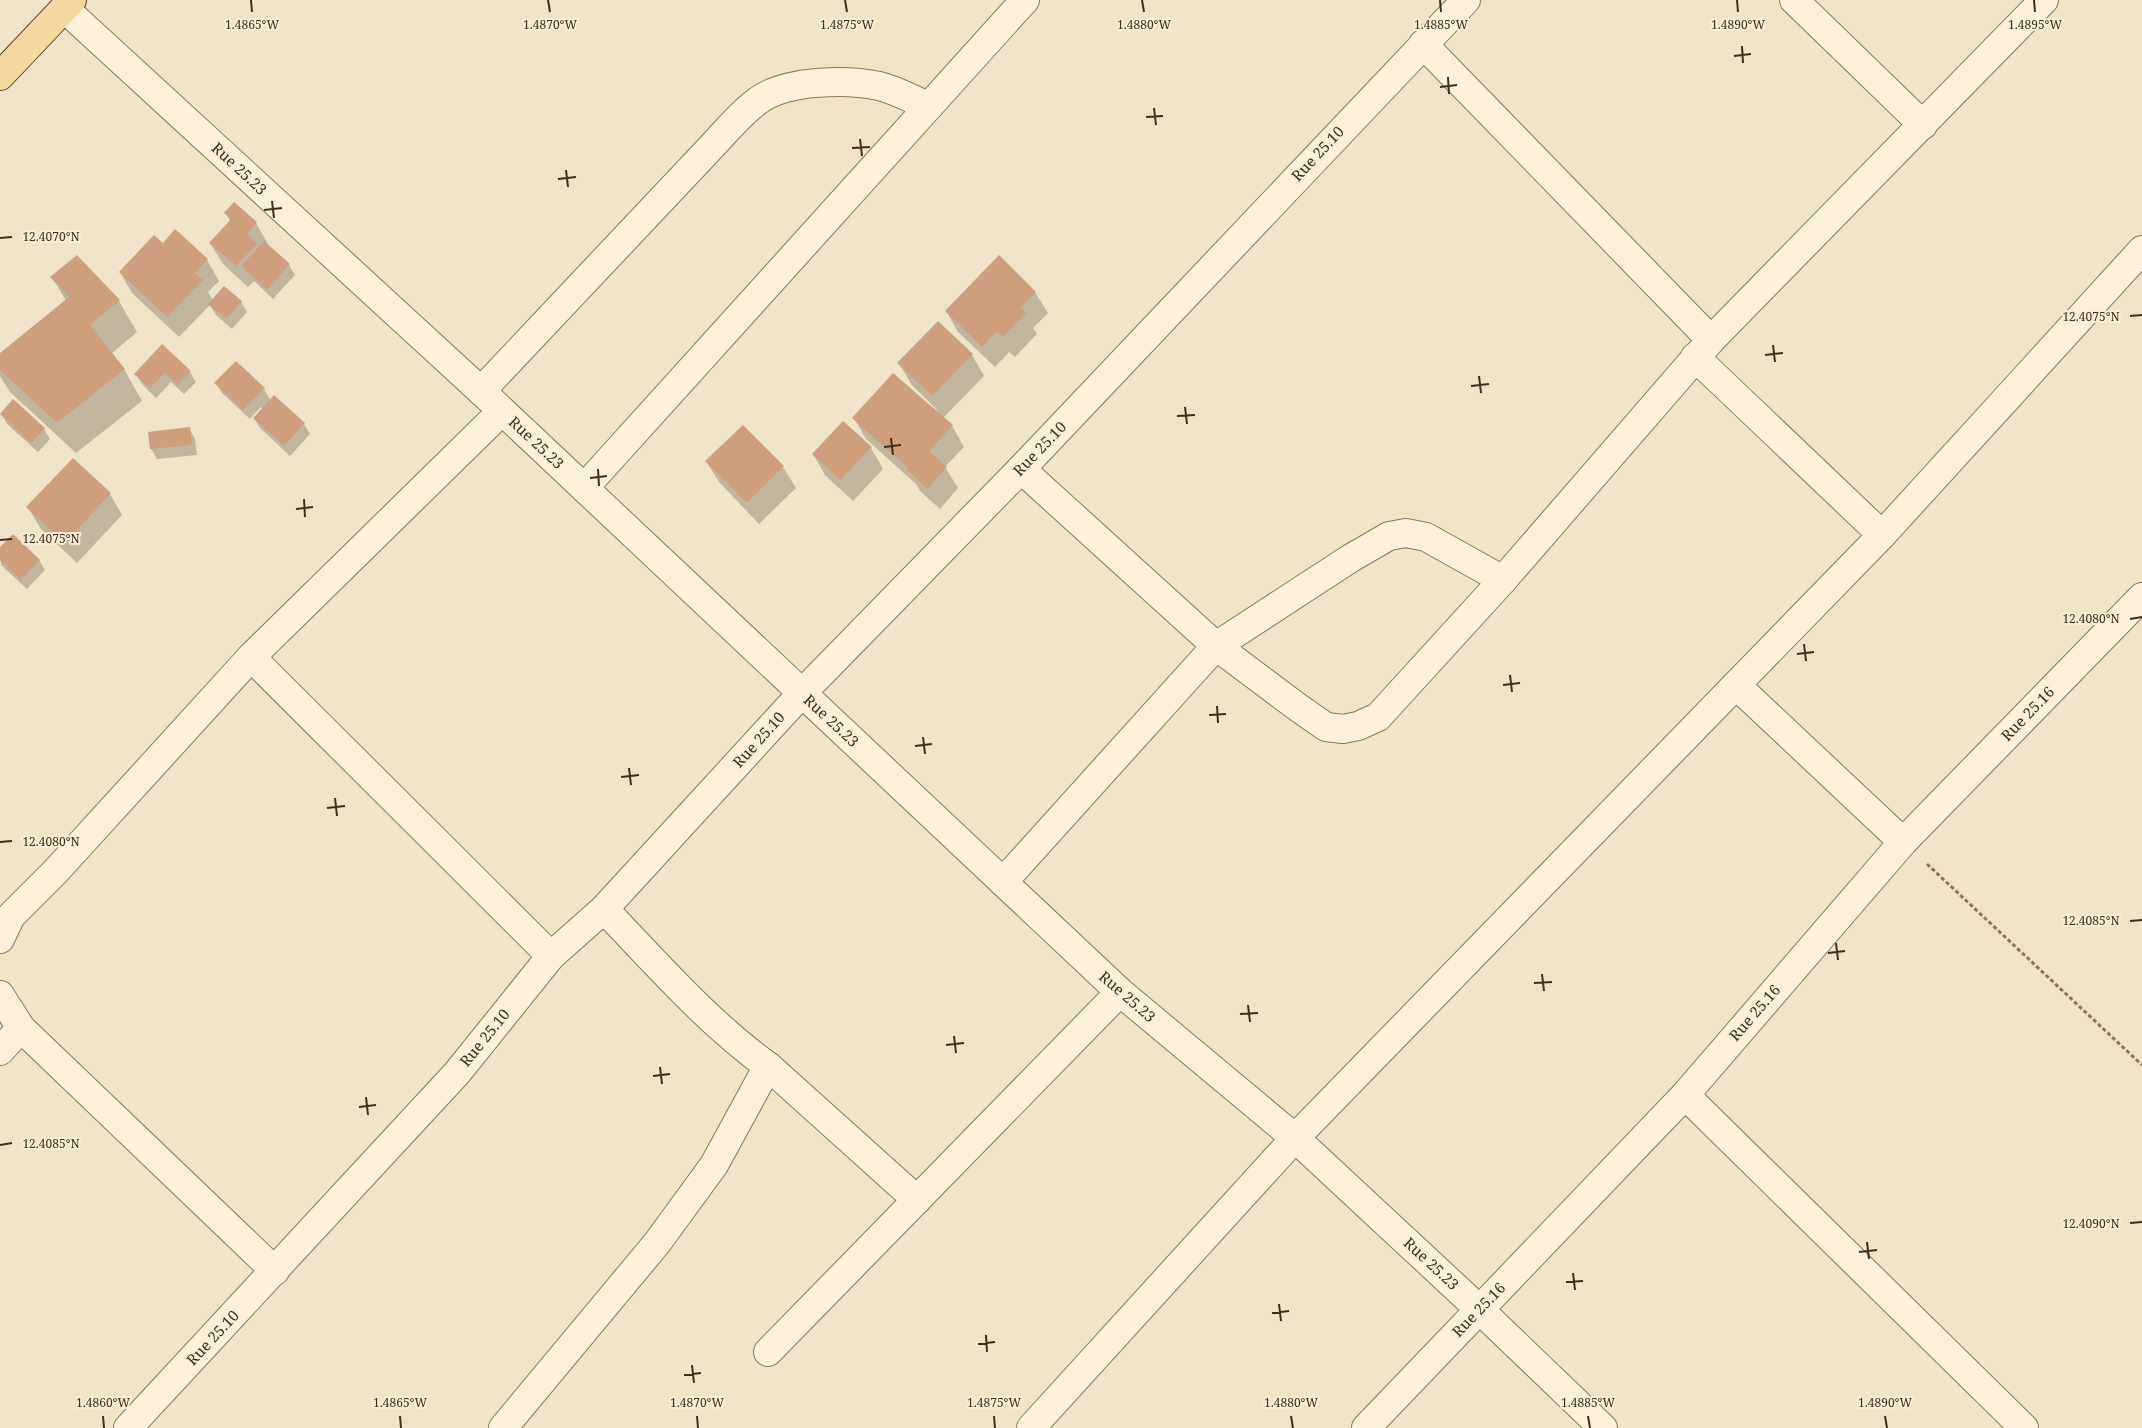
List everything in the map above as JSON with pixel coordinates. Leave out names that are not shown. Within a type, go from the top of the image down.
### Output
[{"type":"main road","points":[[0,76],[68,4]]},
{"type":"street","points":[[584,488],[1025,0]]},
{"type":"street","name":"Rue 25.10","points":[[128,1428],[457,1073],[551,956],[604,909],[802,693],[1021,468],[1466,0]]},
{"type":"street","points":[[1794,0],[1923,125]]},
{"type":"street","points":[[1021,468],[1216,646],[1326,727],[1343,728],[1358,726],[1378,717],[1504,580],[1703,348],[2044,0]]},
{"type":"street","name":"Rue 25.23","points":[[68,4],[1120,992],[1295,1138],[1480,1310],[1603,1428]]},
{"type":"street","points":[[1423,44],[1703,348],[1882,535]]},
{"type":"street","points":[[481,391],[743,113],[761,99],[788,87],[837,82],[879,86],[929,106]]},
{"type":"street","points":[[1030,1428],[1295,1138],[1882,535],[2142,250]]},
{"type":"street","points":[[0,939],[10,916],[56,871],[251,657],[502,411]]},
{"type":"street","points":[[1003,882],[1216,646],[1351,558],[1389,536],[1406,533],[1426,537],[1504,580]]},
{"type":"street","name":"Rue 25.16","points":[[1366,1428],[1685,1095],[1903,842],[2142,597]]},
{"type":"street","points":[[251,657],[551,956]]},
{"type":"street","points":[[1736,685],[1903,842]]},
{"type":"street","points":[[604,909],[676,984],[747,1051],[768,1066],[917,1200]]},
{"type":"street","points":[[768,1352],[1120,992]]},
{"type":"street","points":[[0,995],[21,1028],[275,1270]]},
{"type":"street","points":[[0,1051],[21,1028]]},
{"type":"street","points":[[502,1428],[657,1243],[674,1220],[714,1165],[768,1066]]},
{"type":"street","points":[[1685,1095],[2024,1428]]},
{"type":"path","points":[[1903,842],[2142,1066]]},
{"type":"building","points":[[234,202],[257,222],[247,234],[257,244],[236,266],[209,243],[231,219],[224,213]]},
{"type":"building","points":[[175,229],[208,259],[195,273],[203,280],[167,317],[119,272],[154,235],[163,243]]},
{"type":"building","points":[[264,241],[290,264],[267,290],[241,266]]},
{"type":"building","points":[[77,255],[120,300],[90,325],[125,369],[57,423],[0,370],[0,353],[69,297],[50,277]]},
{"type":"building","points":[[999,255],[1036,292],[1021,307],[1026,313],[1003,337],[997,331],[982,347],[945,311]]},
{"type":"building","points":[[224,286],[242,301],[226,319],[208,304]]},
{"type":"building","points":[[938,321],[973,354],[932,396],[897,363]]},
{"type":"building","points":[[162,344],[191,371],[178,385],[165,373],[150,388],[134,374]]},
{"type":"building","points":[[236,361],[265,388],[243,410],[214,383]]},
{"type":"building","points":[[893,373],[953,425],[929,451],[947,467],[927,489],[907,470],[908,468],[852,418]]},
{"type":"building","points":[[274,395],[305,423],[284,446],[253,418]]},
{"type":"building","points":[[13,399],[45,428],[31,443],[0,414]]},
{"type":"building","points":[[843,421],[872,447],[840,480],[812,454]]},
{"type":"building","points":[[743,425],[784,466],[747,503],[705,461]]},
{"type":"building","points":[[190,427],[192,445],[150,449],[148,432]]},
{"type":"building","points":[[73,458],[111,493],[65,543],[26,507]]},
{"type":"building","points":[[13,534],[40,560],[21,580],[0,560],[0,547]]}]
